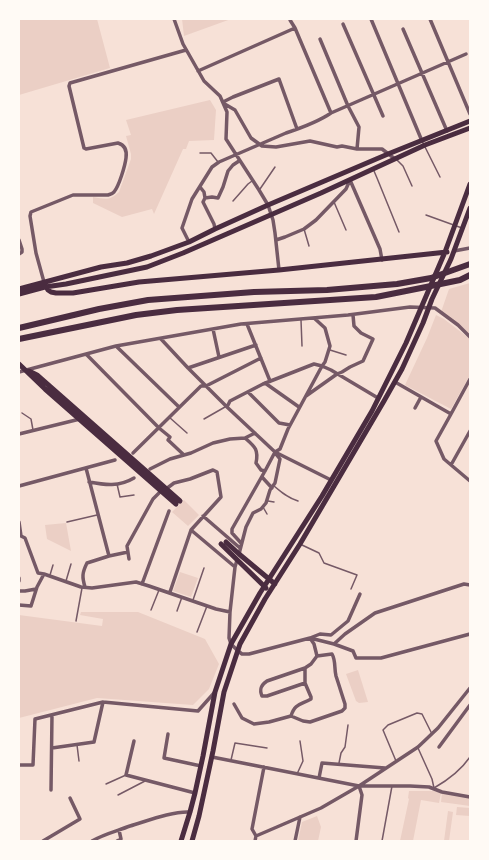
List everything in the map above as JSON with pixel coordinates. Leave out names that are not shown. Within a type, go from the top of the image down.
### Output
[{"type":"highway","points":[[19,328],[99,309],[148,300],[254,292],[327,290],[397,284],[431,278],[470,264]]},
{"type":"highway","points":[[19,339],[136,315],[177,310],[376,297],[460,280],[470,275]]},
{"type":"main road","points":[[19,289],[45,284],[72,282],[147,267],[183,253],[350,180],[396,159],[423,143],[470,121]]},
{"type":"main road","points":[[19,294],[45,284],[101,267],[127,263],[151,256],[189,242],[268,205],[388,154],[470,128]]},
{"type":"main road","points":[[181,841],[195,793],[215,692],[231,644],[264,587],[372,411],[406,343],[441,263],[470,184]]},
{"type":"main road","points":[[192,841],[212,757],[224,692],[240,644],[395,382],[410,354],[432,299],[451,259],[470,208]]},
{"type":"main road","points":[[45,284],[51,292],[74,293],[139,282],[382,260],[454,251]]},
{"type":"main road","points":[[72,282],[69,288],[70,291],[74,293]]},
{"type":"main road","points":[[19,364],[80,419],[164,490]]},
{"type":"main road","points":[[26,370],[37,375],[178,503]]},
{"type":"main road","points":[[270,592],[237,560],[223,543],[239,554],[275,584]]},
{"type":"street","points":[[174,19],[183,44],[204,82],[220,96],[227,112],[226,139],[268,205],[273,220],[279,270]]},
{"type":"street","points":[[371,19],[423,143]]},
{"type":"street","points":[[430,19],[470,114]]},
{"type":"street","points":[[290,20],[295,28],[331,113]]},
{"type":"street","points":[[343,24],[383,116]]},
{"type":"street","points":[[198,71],[295,28]]},
{"type":"street","points":[[403,29],[447,131]]},
{"type":"street","points":[[320,39],[348,106],[359,127],[357,148]]},
{"type":"street","points":[[45,284],[36,253],[30,216],[31,213],[73,195],[108,195],[112,193],[115,191],[120,179],[127,156],[124,147],[118,143],[86,149],[84,148],[69,84],[71,82],[186,50]]},
{"type":"street","points":[[189,242],[182,228],[192,198],[212,167],[219,162],[325,117],[331,113],[466,54]]},
{"type":"street","points":[[222,102],[279,79],[297,129]]},
{"type":"street","points":[[222,102],[235,110],[251,138],[262,146],[276,147],[310,141],[336,147],[342,146],[382,149],[396,159]]},
{"type":"street","points":[[205,198],[212,196],[218,198],[228,171],[233,165],[240,161]]},
{"type":"street","points":[[276,240],[304,229],[316,220],[346,189],[350,180]]},
{"type":"street","points":[[350,180],[380,249],[382,260]]},
{"type":"street","points":[[200,187],[204,192],[205,198],[203,202],[215,229]]},
{"type":"street","points":[[19,240],[22,249],[22,252],[19,254]]},
{"type":"street","points":[[454,251],[470,248]]},
{"type":"street","points":[[19,372],[116,346],[213,329],[247,324],[353,315],[410,307],[435,308],[458,325],[470,337]]},
{"type":"street","points":[[305,397],[337,374],[363,361],[373,339],[361,333],[354,326],[353,315]]},
{"type":"street","points":[[241,543],[232,533],[232,529],[275,452],[280,449],[299,407],[325,362],[330,350],[325,328],[314,318]]},
{"type":"street","points":[[247,324],[270,382]]},
{"type":"street","points":[[213,329],[219,357]]},
{"type":"street","points":[[161,339],[227,407],[275,452],[280,459],[275,483],[270,490],[266,503],[261,509],[253,513],[246,527],[239,554]]},
{"type":"street","points":[[188,368],[256,345]]},
{"type":"street","points":[[116,346],[179,408]]},
{"type":"street","points":[[86,354],[159,428],[170,437],[168,440],[184,455]]},
{"type":"street","points":[[133,453],[201,386],[206,386],[260,358]]},
{"type":"street","points":[[227,407],[230,401],[248,392],[314,364],[322,366],[378,398]]},
{"type":"street","points":[[470,379],[436,441],[444,459],[470,482]]},
{"type":"street","points":[[395,382],[451,414]]},
{"type":"street","points":[[265,384],[299,407]]},
{"type":"street","points":[[248,392],[279,423],[290,425]]},
{"type":"street","points":[[415,408],[421,397]]},
{"type":"street","points":[[19,434],[80,419]]},
{"type":"street","points":[[451,465],[470,430]]},
{"type":"street","points":[[150,469],[170,459],[213,443],[230,438],[245,438],[255,433]]},
{"type":"street","points":[[245,438],[255,448],[258,455],[256,463],[260,470],[265,471]]},
{"type":"street","points":[[275,452],[331,480]]},
{"type":"street","points":[[19,486],[115,460]]},
{"type":"street","points":[[86,468],[109,556]]},
{"type":"street","points":[[128,559],[127,546],[153,499],[174,483],[190,479],[213,470],[217,472],[220,497],[191,530],[170,592]]},
{"type":"street","points":[[262,477],[272,487]]},
{"type":"street","points":[[89,482],[100,484],[117,484],[134,478]]},
{"type":"street","points":[[142,584],[169,511]]},
{"type":"street","points":[[203,516],[240,548]]},
{"type":"street","points":[[19,522],[21,536],[26,538],[38,573],[92,588],[136,582],[170,592],[207,606],[230,612]]},
{"type":"street","points":[[191,530],[235,567]]},
{"type":"street","points":[[84,587],[82,578],[87,563],[128,552]]},
{"type":"street","points":[[237,560],[230,612],[229,638],[231,644],[242,654],[249,654],[320,634],[331,635],[348,621],[360,594]]},
{"type":"street","points":[[19,605],[31,606],[36,589],[44,574]]},
{"type":"street","points":[[334,644],[375,612],[464,584],[470,584]]},
{"type":"street","points":[[19,591],[36,589]]},
{"type":"street","points":[[310,638],[353,650],[356,658],[382,658],[470,634]]},
{"type":"street","points":[[310,638],[314,644],[317,656]]},
{"type":"street","points":[[234,704],[242,718],[254,724],[269,722],[291,716],[310,722],[342,711],[345,708],[336,674],[334,655],[332,654],[317,656],[311,664],[304,668],[267,681],[261,687],[260,692],[262,696],[267,696],[305,683]]},
{"type":"street","points":[[291,716],[296,706],[311,699],[305,683],[304,668]]},
{"type":"street","points":[[256,836],[321,808],[359,786],[418,747],[438,728],[470,688]]},
{"type":"street","points":[[19,765],[33,765],[35,719],[103,702],[198,711],[215,692]]},
{"type":"street","points":[[52,748],[94,742],[103,702]]},
{"type":"street","points":[[439,748],[470,705]]},
{"type":"street","points":[[51,790],[52,715]]},
{"type":"street","points":[[168,734],[164,758],[201,766]]},
{"type":"street","points":[[134,741],[126,775],[195,793]]},
{"type":"street","points":[[212,757],[359,786],[429,787],[442,792],[470,797]]},
{"type":"street","points":[[319,778],[322,763],[386,768]]},
{"type":"street","points":[[255,841],[256,836],[252,829],[264,767]]},
{"type":"street","points":[[356,841],[362,795],[359,786]]},
{"type":"street","points":[[43,841],[80,819],[70,798]]},
{"type":"street","points":[[92,841],[108,833],[163,816],[190,812]]},
{"type":"street","points":[[296,841],[300,817]]},
{"type":"street","points":[[117,841],[121,839],[118,830]]},
{"type":"lane","points":[[423,143],[440,177]]},
{"type":"lane","points":[[200,153],[211,153],[219,162]]},
{"type":"lane","points":[[396,159],[403,166],[412,186]]},
{"type":"lane","points":[[259,190],[275,167]]},
{"type":"lane","points":[[373,169],[399,232]]},
{"type":"lane","points":[[233,201],[252,180]]},
{"type":"lane","points":[[334,202],[346,230]]},
{"type":"lane","points":[[426,215],[463,228]]},
{"type":"lane","points":[[304,229],[309,246]]},
{"type":"lane","points":[[301,319],[302,346]]},
{"type":"lane","points":[[330,350],[346,355]]},
{"type":"lane","points":[[204,419],[227,407]]},
{"type":"lane","points":[[22,413],[31,419],[33,430]]},
{"type":"lane","points":[[169,417],[187,433]]},
{"type":"lane","points":[[117,484],[120,497],[134,495]]},
{"type":"lane","points":[[272,487],[298,501]]},
{"type":"lane","points":[[267,500],[274,502]]},
{"type":"lane","points":[[263,507],[267,514]]},
{"type":"lane","points":[[67,522],[98,514]]},
{"type":"lane","points":[[300,544],[319,553],[324,563],[357,575],[351,589]]},
{"type":"lane","points":[[66,581],[71,564]]},
{"type":"lane","points":[[50,576],[53,566]]},
{"type":"lane","points":[[193,600],[204,568]]},
{"type":"lane","points":[[76,621],[84,587]]},
{"type":"lane","points":[[151,610],[159,589]]},
{"type":"lane","points":[[177,611],[182,597]]},
{"type":"lane","points":[[197,632],[207,606]]},
{"type":"lane","points":[[396,761],[383,730],[388,726],[417,713],[422,714],[432,734]]},
{"type":"lane","points":[[339,764],[340,753],[344,747],[348,725]]},
{"type":"lane","points":[[297,774],[303,762],[300,741]]},
{"type":"lane","points":[[231,761],[235,742],[267,748]]},
{"type":"lane","points":[[76,745],[79,761]]},
{"type":"lane","points":[[418,747],[432,779],[434,788],[443,783],[464,765],[470,757]]},
{"type":"lane","points":[[106,784],[126,775]]},
{"type":"lane","points":[[118,795],[146,780]]},
{"type":"lane","points":[[382,841],[392,786]]},
{"type":"shaded area","points":[[19,19],[97,19],[110,68],[19,95]]},
{"type":"shaded area","points":[[182,19],[231,19],[184,36]]},
{"type":"shaded area","points":[[210,100],[216,110],[214,140],[189,141],[186,149],[183,149],[154,214],[152,209],[122,217],[93,203],[93,197],[107,199],[113,197],[119,192],[131,159],[126,136],[131,135],[126,120]]},
{"type":"shaded area","points":[[470,283],[470,337],[441,312],[449,289]]},
{"type":"shaded area","points":[[436,315],[444,319],[470,339],[470,375],[451,409],[405,385]]},
{"type":"shaded area","points":[[184,500],[199,515],[188,526],[172,512]]},
{"type":"shaded area","points":[[66,523],[71,551],[47,539],[45,525]]},
{"type":"shaded area","points":[[180,572],[198,578],[191,597],[173,591]]},
{"type":"shaded area","points":[[81,612],[138,612],[205,639],[219,664],[209,689],[193,705],[97,698],[19,718],[19,615],[102,626],[103,619],[80,615]]},
{"type":"shaded area","points":[[358,670],[368,702],[359,703],[356,701],[346,674]]},
{"type":"shaded area","points":[[409,791],[434,791],[441,793],[439,803],[421,800],[413,841],[400,841],[409,799]]},
{"type":"shaded area","points":[[442,793],[470,798],[470,806],[441,802]]},
{"type":"shaded area","points":[[457,807],[470,808],[470,816],[456,815]]},
{"type":"shaded area","points":[[448,811],[453,812],[449,841],[444,841]]},
{"type":"shaded area","points":[[317,816],[321,827],[318,841],[298,841],[302,822]]},
{"type":"pier","points":[[470,259],[470,280],[418,297],[349,306],[207,313],[133,322],[19,347],[19,325],[113,304],[152,297],[198,292],[374,283],[437,272]]}]
